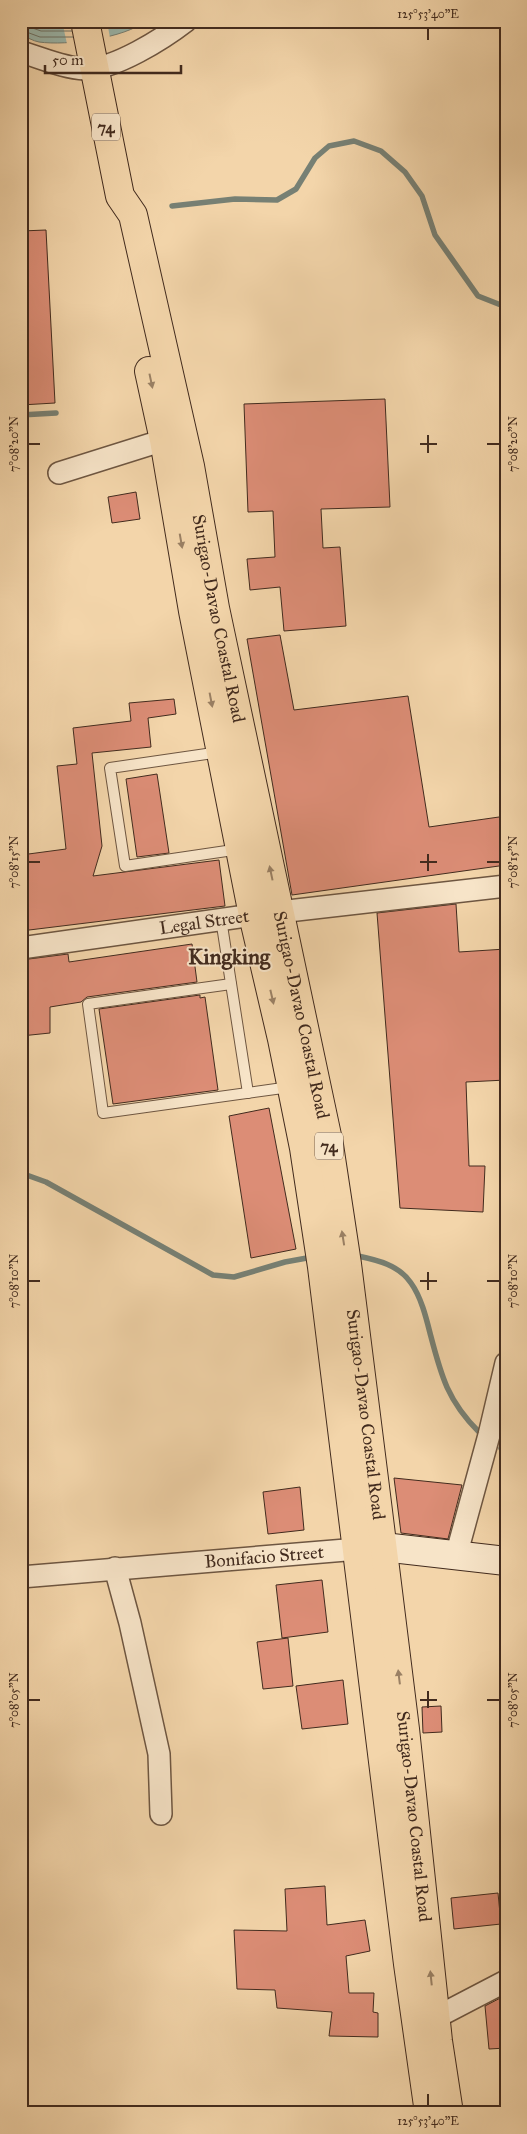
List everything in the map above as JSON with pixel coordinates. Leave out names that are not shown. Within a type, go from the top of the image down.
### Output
[{"type":"highway","name":"Surigao-Davao Coastal Road","points":[[85,21],[120,196],[116,218],[164,440],[179,468]]},
{"type":"highway","name":"Surigao-Davao Coastal Road","points":[[120,196],[132,214],[179,468],[204,610],[221,752],[253,915],[304,1148],[335,1266]]},
{"type":"highway","name":"Surigao-Davao Coastal Road","points":[[204,610],[280,911],[329,1145],[335,1266],[431,2034],[449,2113]]},
{"type":"highway","name":"Surigao-Davao Coastal Road","points":[[429,2113],[431,2034]]},
{"type":"street","points":[[21,52],[69,67],[93,63],[143,48],[170,34],[186,21]]},
{"type":"street","points":[[59,473],[164,440]]},
{"type":"street","name":"Legal Street","points":[[21,948],[280,911],[506,886]]},
{"type":"street","points":[[456,1556],[489,1435],[506,1363]]},
{"type":"street","name":"Bonifacio Street","points":[[21,1577],[370,1548],[506,1561]]},
{"type":"street","points":[[115,1568],[130,1623],[159,1754],[161,1814]]},
{"type":"street","points":[[431,2034],[506,1981]]},
{"type":"lane","points":[[221,752],[110,768],[125,866],[240,849]]},
{"type":"lane","points":[[221,919],[248,1093]]},
{"type":"lane","points":[[231,984],[88,1004],[103,1114],[291,1087]]},
{"type":"water","points":[[21,21],[146,21],[124,32],[110,36],[79,42],[51,43],[37,41],[21,35]]},
{"type":"pier","points":[[62,21],[107,21],[110,38],[85,44],[67,44]]},
{"type":"building","points":[[46,230],[55,403],[21,405],[21,231]]},
{"type":"building","points":[[385,399],[390,507],[321,509],[323,548],[340,547],[346,626],[284,631],[280,587],[250,590],[247,559],[275,557],[273,511],[248,512],[244,404]]},
{"type":"building","points":[[136,492],[140,519],[112,523],[108,497]]},
{"type":"building","points":[[280,635],[294,710],[408,696],[429,827],[506,816],[506,865],[292,895],[247,639]]},
{"type":"building","points":[[174,699],[176,714],[148,718],[151,747],[92,753],[102,846],[93,876],[219,860],[225,906],[21,931],[21,855],[66,849],[57,766],[77,764],[73,728],[131,721],[129,703]]},
{"type":"building","points":[[157,774],[169,853],[137,857],[126,779]]},
{"type":"building","points":[[456,904],[459,952],[506,949],[506,1080],[466,1082],[469,1166],[485,1166],[483,1212],[400,1208],[377,913]]},
{"type":"building","points":[[192,944],[197,982],[87,997],[81,1002],[50,1007],[50,1033],[21,1036],[21,960],[68,954],[69,962]]},
{"type":"building","points":[[200,995],[200,998],[205,997],[218,1090],[113,1104],[99,1009]]},
{"type":"building","points":[[269,1108],[296,1249],[251,1258],[229,1116]]},
{"type":"building","points":[[394,1478],[462,1485],[448,1539],[401,1533]]},
{"type":"building","points":[[300,1487],[304,1530],[268,1534],[263,1492]]},
{"type":"building","points":[[322,1580],[328,1632],[282,1638],[276,1585]]},
{"type":"building","points":[[288,1638],[293,1686],[263,1689],[257,1642]]},
{"type":"building","points":[[343,1680],[348,1724],[302,1729],[296,1686]]},
{"type":"building","points":[[441,1706],[442,1732],[423,1733],[422,1707]]},
{"type":"building","points":[[325,1886],[327,1925],[365,1920],[370,1951],[346,1956],[349,1993],[374,1993],[373,2012],[378,2013],[378,2037],[329,2036],[332,2012],[277,2008],[275,1990],[237,1989],[234,1930],[287,1931],[285,1889]]},
{"type":"building","points":[[498,1893],[501,1924],[454,1929],[451,1898]]},
{"type":"building","points":[[506,1995],[506,2048],[489,2049],[485,2006]]},
{"type":"waterway","points":[[172,206],[235,199],[277,200],[296,189],[315,158],[329,146],[354,141],[381,151],[405,172],[422,196],[435,235],[478,296],[506,307]]},
{"type":"waterway","points":[[21,415],[56,413]]},
{"type":"waterway","points":[[21,1173],[46,1182],[213,1275],[234,1277],[285,1262],[307,1258]]},
{"type":"waterway","points":[[358,1256],[394,1268],[411,1283],[423,1307],[438,1362],[452,1398],[479,1432]]},
{"type":"waterway","points":[[501,1448],[506,1450]]},
{"type":"district","name":"Kingking","points":[[229,956]]}]
